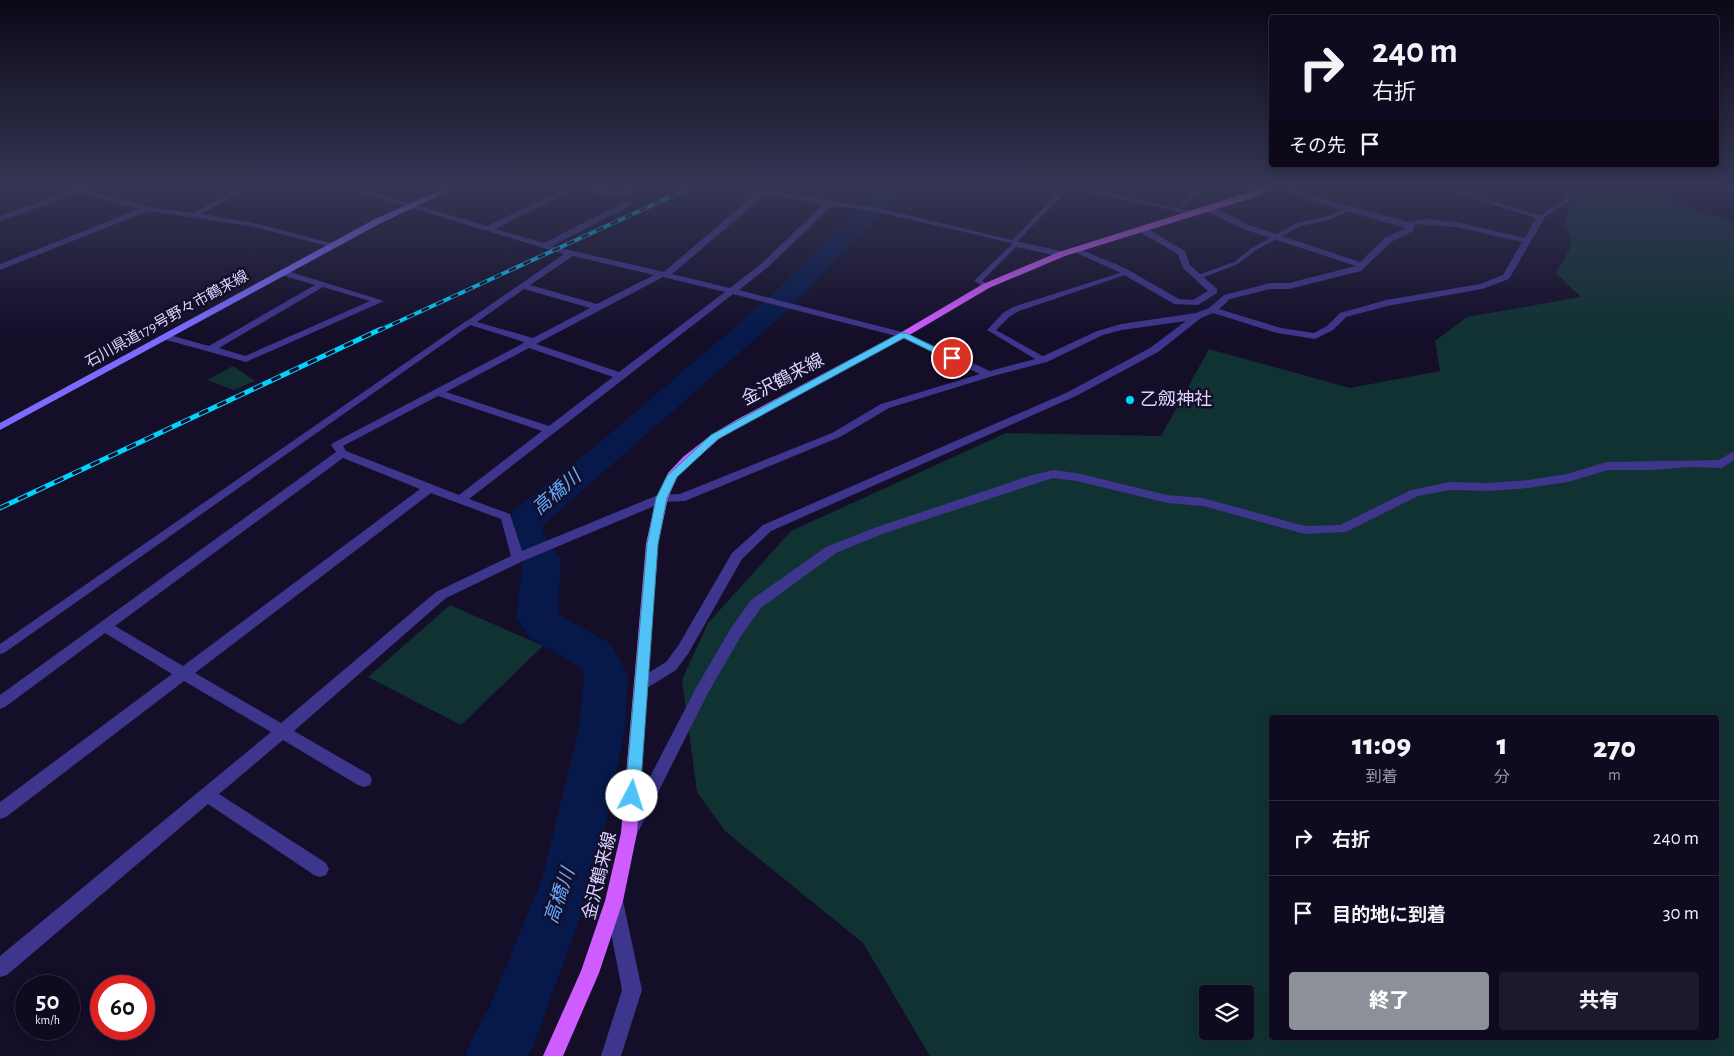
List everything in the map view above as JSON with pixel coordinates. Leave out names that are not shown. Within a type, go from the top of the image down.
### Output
[{"type":"main road","name":"石川県道179号野々市鶴来線","points":[[0,427],[355,234]]},
{"type":"main road","name":"金沢鶴来線","points":[[553,1056],[590,973],[614,901],[629,833],[652,544],[662,498],[672,476],[715,437],[903,335],[986,286],[1068,252],[1124,234]]},
{"type":"street","points":[[0,267],[83,234]]},
{"type":"street","points":[[292,234],[335,245]]},
{"type":"street","points":[[506,234],[570,253],[779,302],[903,335],[989,374]]},
{"type":"street","points":[[545,246],[568,234]]},
{"type":"street","points":[[531,553],[506,517],[342,453],[337,445],[597,307],[664,274],[712,234]]},
{"type":"street","points":[[460,500],[765,265],[797,234]]},
{"type":"street","points":[[1014,243],[1068,252],[1126,273],[1177,302],[1195,303],[1214,291],[1186,266],[1182,252],[1150,234]]},
{"type":"street","points":[[1267,234],[1361,266]]},
{"type":"street","points":[[0,968],[282,732],[441,595],[531,553],[662,498],[681,498],[836,435],[886,406],[989,374],[1043,360],[1100,333],[1198,316],[1212,310],[1227,297],[1270,286],[1289,286],[1358,269],[1388,240],[1398,234]]},
{"type":"street","points":[[1497,234],[1527,241]]},
{"type":"street","points":[[1212,310],[1280,331],[1315,336],[1330,328],[1343,316],[1386,303],[1482,286],[1506,277],[1531,234]]},
{"type":"street","points":[[469,323],[570,253]]},
{"type":"street","points":[[166,337],[246,359],[379,301],[284,273]]},
{"type":"street","points":[[211,349],[323,284]]},
{"type":"street","points":[[522,286],[597,307]]},
{"type":"street","points":[[642,684],[671,666],[684,650],[737,556],[767,528],[1072,394],[1154,350],[1198,316]]},
{"type":"street","points":[[469,323],[621,376]]},
{"type":"street","points":[[436,392],[549,430]]},
{"type":"street","points":[[0,703],[342,453]]},
{"type":"street","points":[[629,833],[689,719],[702,690],[736,632],[756,604],[831,550],[1033,478],[1054,474],[1077,477],[1167,499],[1203,502],[1305,530],[1342,529],[1415,493],[1450,486],[1489,487],[1528,484],[1568,478],[1607,466],[1653,466],[1690,463],[1722,464],[1734,454]]},
{"type":"street","points":[[0,812],[429,488]]},
{"type":"street","points":[[104,626],[364,780]]},
{"type":"street","points":[[207,794],[320,868]]},
{"type":"street","points":[[611,1056],[632,990],[614,901]]},
{"type":"lane","points":[[977,234],[1014,243]]},
{"type":"lane","points":[[986,286],[978,281],[1022,234]]},
{"type":"lane","points":[[1199,276],[1236,263],[1280,234]]},
{"type":"lane","points":[[1043,360],[991,330],[1006,315],[1016,310],[1126,273]]},
{"type":"lane","points":[[0,650],[469,323]]},
{"type":"green space","points":[[1569,234],[1734,234],[1734,1056],[930,1056],[863,943],[725,831],[697,792],[682,680],[708,623],[791,531],[1006,433],[1161,436],[1209,349],[1350,388],[1440,371],[1435,341],[1467,317],[1581,297],[1556,273],[1572,245]]},
{"type":"green space","points":[[233,366],[255,381],[234,390],[207,380]]},
{"type":"green space","points":[[450,605],[543,646],[461,725],[368,677]]},
{"type":"waterway","name":"高橋川","points":[[495,1056],[511,1028],[568,879],[602,729],[606,676],[596,656],[545,627],[537,617],[542,560],[523,531],[526,520],[611,450],[776,306],[847,234]]},
{"type":"railway","points":[[378,331],[589,234]]},
{"type":"railway","points":[[0,508],[381,329]]},
{"type":"place","name":"乙劔神社","points":[[1130,400]]},
{"type":"route","points":[[632,796],[652,544],[662,498],[672,476],[687,460],[715,437],[903,335],[952,358]]}]
